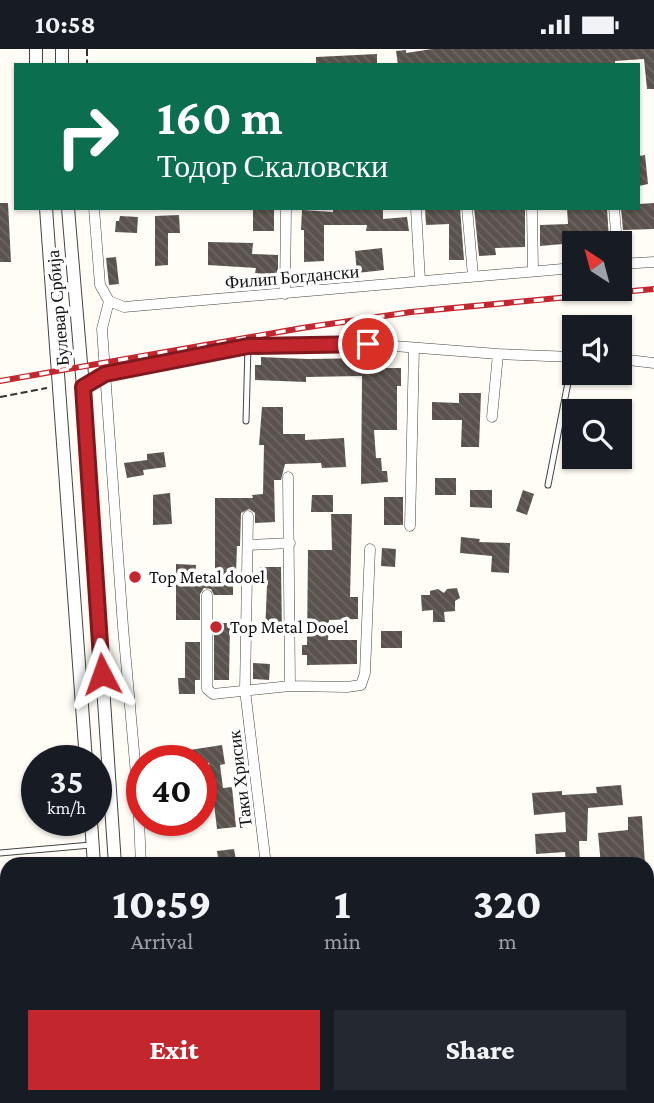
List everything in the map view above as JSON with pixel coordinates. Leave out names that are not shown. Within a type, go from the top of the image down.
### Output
[{"type":"street","name":"Булевар Србија","points":[[47,210],[85,745]]},
{"type":"street","name":"Булевар Србија","points":[[68,210],[83,387],[114,857]]},
{"type":"street","points":[[94,210],[100,285],[109,301],[102,330],[141,857]]},
{"type":"street","points":[[285,294],[286,210]]},
{"type":"street","points":[[416,210],[420,281]]},
{"type":"street","points":[[467,210],[473,276]]},
{"type":"street","points":[[532,210],[533,271]]},
{"type":"street","points":[[614,210],[616,231]]},
{"type":"street","points":[[632,263],[654,262]]},
{"type":"street","name":"Филип Богдански","points":[[109,301],[116,305],[136,307],[562,269]]},
{"type":"street","points":[[83,387],[105,374],[248,346],[368,344],[498,354],[562,356]]},
{"type":"street","points":[[410,526],[414,348]]},
{"type":"street","points":[[492,417],[498,354]]},
{"type":"street","points":[[632,360],[654,363]]},
{"type":"street","points":[[288,477],[290,686]]},
{"type":"street","name":"Таки Хрисик","points":[[248,516],[245,690],[265,857]]},
{"type":"street","points":[[248,545],[290,543]]},
{"type":"street","points":[[207,595],[207,689],[213,694],[290,686],[361,685],[365,673],[370,549]]},
{"type":"street","points":[[91,836],[93,857]]},
{"type":"lane","points":[[246,421],[248,346]]},
{"type":"lane","points":[[548,485],[568,385]]},
{"type":"lane","points":[[0,853],[92,845]]},
{"type":"path","points":[[0,397],[59,385]]},
{"type":"building","points":[[432,49],[654,49],[654,89],[647,89],[644,59],[615,63],[398,63],[396,51],[406,50],[406,53]]},
{"type":"building","points":[[377,54],[377,63],[316,63],[316,57]]},
{"type":"building","points":[[645,155],[648,184],[640,186],[640,156]]},
{"type":"building","points":[[0,203],[8,203],[11,262],[0,262]]},
{"type":"building","points":[[654,203],[654,229],[623,230],[621,210],[640,210],[640,204]]},
{"type":"building","points":[[253,210],[274,210],[274,231],[253,231]]},
{"type":"building","points":[[302,210],[383,210],[383,219],[407,217],[409,231],[366,231],[367,225],[324,225],[324,261],[304,262]]},
{"type":"building","points":[[425,210],[460,210],[464,260],[449,260],[449,224],[426,225]]},
{"type":"building","points":[[474,210],[525,210],[525,247],[495,248],[496,255],[479,256]]},
{"type":"building","points":[[567,210],[607,210],[608,231],[562,231],[562,244],[540,246],[540,225],[568,224]]},
{"type":"building","points":[[179,215],[180,233],[168,233],[168,265],[155,266],[155,216]]},
{"type":"building","points":[[120,216],[138,217],[137,233],[115,232],[116,221],[119,221]]},
{"type":"building","points":[[208,242],[253,243],[252,254],[278,255],[278,281],[268,281],[268,274],[255,273],[256,268],[208,265]]},
{"type":"building","points":[[382,248],[384,270],[357,273],[355,251]]},
{"type":"building","points":[[116,257],[119,284],[109,285],[106,258]]},
{"type":"building","points":[[261,357],[374,358],[374,368],[401,368],[401,386],[397,386],[397,430],[374,430],[376,458],[381,458],[382,471],[387,471],[388,482],[361,484],[362,376],[306,377],[306,382],[255,380],[255,365],[261,365]]},
{"type":"building","points":[[459,393],[481,393],[479,447],[461,447],[462,420],[432,420],[432,402],[459,403]]},
{"type":"building","points":[[262,407],[283,407],[283,434],[305,434],[305,440],[344,438],[346,467],[322,468],[321,463],[285,464],[281,480],[274,480],[275,522],[255,523],[255,513],[249,509],[241,513],[240,546],[237,546],[236,573],[233,573],[233,595],[214,595],[211,589],[204,588],[200,594],[200,620],[176,620],[176,564],[196,565],[195,577],[215,577],[215,498],[253,498],[252,495],[263,494],[264,445],[259,445]]},
{"type":"building","points":[[164,452],[166,467],[143,470],[144,475],[127,478],[124,463],[147,460],[147,454]]},
{"type":"building","points":[[435,478],[456,478],[456,495],[435,495]]},
{"type":"building","points":[[470,490],[492,490],[492,508],[470,507]]},
{"type":"building","points":[[523,490],[534,494],[527,515],[516,511]]},
{"type":"building","points":[[170,493],[172,524],[153,525],[153,495]]},
{"type":"building","points":[[312,495],[333,495],[333,512],[311,512]]},
{"type":"building","points":[[384,497],[403,497],[403,525],[384,525]]},
{"type":"building","points":[[331,514],[352,514],[350,597],[358,597],[358,619],[329,620],[328,640],[357,640],[357,664],[307,665],[307,655],[302,655],[302,645],[307,645],[308,550],[332,550]]},
{"type":"building","points":[[461,537],[480,539],[479,542],[510,543],[509,573],[491,572],[492,556],[460,553]]},
{"type":"building","points":[[382,548],[396,549],[395,567],[381,566]]},
{"type":"building","points":[[260,567],[281,567],[282,634],[265,634],[267,585],[260,585]]},
{"type":"building","points":[[457,588],[460,598],[455,601],[455,611],[444,612],[445,622],[433,622],[433,610],[422,611],[421,595],[430,595],[430,591],[438,589],[444,593],[447,589]]},
{"type":"building","points":[[214,623],[230,623],[229,680],[214,680]]},
{"type":"building","points":[[381,631],[402,631],[402,648],[381,648]]},
{"type":"building","points":[[185,642],[200,642],[200,680],[195,680],[195,694],[179,694],[178,678],[185,678]]},
{"type":"building","points":[[253,663],[270,664],[269,680],[253,679]]},
{"type":"building","points":[[222,745],[225,764],[220,765],[223,788],[232,787],[236,827],[217,829],[217,746]]},
{"type":"building","points":[[621,785],[623,805],[588,808],[587,841],[579,841],[580,857],[565,857],[565,852],[536,854],[535,834],[566,832],[565,812],[534,815],[532,793],[597,793],[596,787]]},
{"type":"building","points":[[642,816],[645,857],[600,857],[598,833],[628,830],[628,817]]},
{"type":"building","points":[[234,849],[236,857],[218,857],[217,851]]},
{"type":"railway","points":[[0,381],[302,328],[411,312],[654,289]]},
{"type":"place","name":"Top Metal dooel","points":[[135,577]]},
{"type":"place","name":"Top Metal Dooel","points":[[216,627]]},
{"type":"route","points":[[102,674],[83,387],[105,374],[248,346],[368,344]]}]
